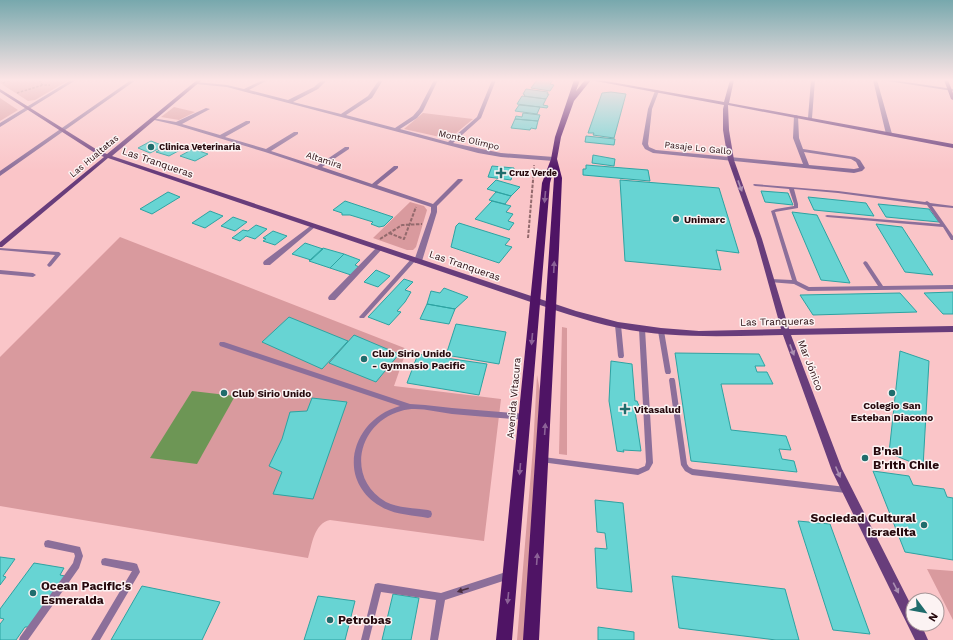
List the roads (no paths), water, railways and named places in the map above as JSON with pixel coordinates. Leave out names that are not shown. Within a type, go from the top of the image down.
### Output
[{"type":"main road","name":"Avenida Vitacura","points":[[504,640],[546,183],[554,159],[558,137],[568,110]]},
{"type":"main road","name":"Avenida Vitacura","points":[[532,640],[552,306],[558,178],[554,159]]},
{"type":"street","points":[[0,125],[25,110]]},
{"type":"street","name":"Las Tranqueras","points":[[31,110],[107,156],[552,306],[618,325],[642,329],[699,334],[953,329]]},
{"type":"street","points":[[0,174],[92,110]]},
{"type":"street","name":"Las Hualtatas","points":[[0,245],[163,110]]},
{"type":"street","points":[[177,124],[206,110]]},
{"type":"street","name":"Monte Olimpo","points":[[318,110],[491,154],[554,159]]},
{"type":"street","points":[[341,116],[350,110]]},
{"type":"street","points":[[396,130],[415,117],[421,110]]},
{"type":"street","points":[[449,144],[479,118],[482,110]]},
{"type":"street","name":"Pasaje Lo Gallo","points":[[650,110],[645,144],[647,148],[660,154],[854,171],[862,168],[858,161],[853,158],[800,150]]},
{"type":"street","name":"Mar Jónico","points":[[726,110],[725,122],[731,160],[759,239],[786,333],[837,472],[905,607]]},
{"type":"street","points":[[763,110],[953,146]]},
{"type":"street","points":[[810,118],[811,110]]},
{"type":"street","points":[[882,110],[888,134]]},
{"type":"street","points":[[796,116],[796,138],[807,167]]},
{"type":"street","name":"Altamira","points":[[152,119],[177,124],[267,151],[421,200],[434,206]]},
{"type":"street","points":[[221,137],[248,122]]},
{"type":"street","points":[[267,151],[296,134]]},
{"type":"street","points":[[319,168],[347,148]]},
{"type":"street","points":[[374,185],[396,167]]},
{"type":"street","points":[[416,260],[434,212],[434,206],[460,180]]},
{"type":"street","points":[[267,263],[313,226]]},
{"type":"street","points":[[332,298],[380,248]]},
{"type":"lane","points":[[756,185],[927,202],[953,206]]},
{"type":"lane","points":[[791,188],[796,207],[776,210],[773,211],[773,213],[795,282]]},
{"type":"lane","points":[[927,202],[953,239]]},
{"type":"lane","points":[[827,216],[943,226]]},
{"type":"lane","points":[[0,249],[59,254],[49,265]]},
{"type":"lane","points":[[362,317],[416,260]]},
{"type":"lane","points":[[865,264],[882,288]]},
{"type":"lane","points":[[0,272],[33,275]]},
{"type":"lane","points":[[770,281],[795,282],[808,289],[953,287]]},
{"type":"lane","points":[[618,325],[622,356]]},
{"type":"lane","points":[[543,460],[638,472],[647,468],[650,463],[642,329]]},
{"type":"lane","points":[[661,331],[668,372]]},
{"type":"lane","points":[[222,344],[408,406],[525,417]]},
{"type":"lane","points":[[672,380],[684,465],[687,469],[692,472],[846,490]]},
{"type":"lane","points":[[408,406],[387,414],[368,429],[358,448],[358,472],[362,484],[373,497],[384,505],[428,514]]},
{"type":"lane","points":[[24,640],[76,564],[79,556],[77,550],[48,544]]},
{"type":"lane","points":[[95,640],[136,572],[134,567],[105,562]]},
{"type":"lane","points":[[365,640],[378,587],[441,597],[511,574]]},
{"type":"lane","points":[[434,640],[441,597]]},
{"type":"place","name":"Clinica Veterinaria","points":[[151,147]]},
{"type":"place","name":"Cruz Verde","points":[[501,173]]},
{"type":"place","name":"Unimarc","points":[[676,219]]},
{"type":"place","name":"Club Sirio Unido - Gymnasio Pacific","points":[[364,359]]},
{"type":"place","name":"Club Sirio Unido","points":[[224,393]]},
{"type":"place","name":"Colegio San Esteban Diacono","points":[[892,393]]},
{"type":"place","name":"Vitasalud","points":[[625,409]]},
{"type":"place","name":"B'nai B'rith Chile","points":[[865,458]]},
{"type":"place","name":"Sociedad Cultural Israelita","points":[[924,525]]},
{"type":"place","name":"Ocean Pacific's Esmeralda","points":[[33,593]]},
{"type":"place","name":"Petrobas","points":[[330,620]]}]
